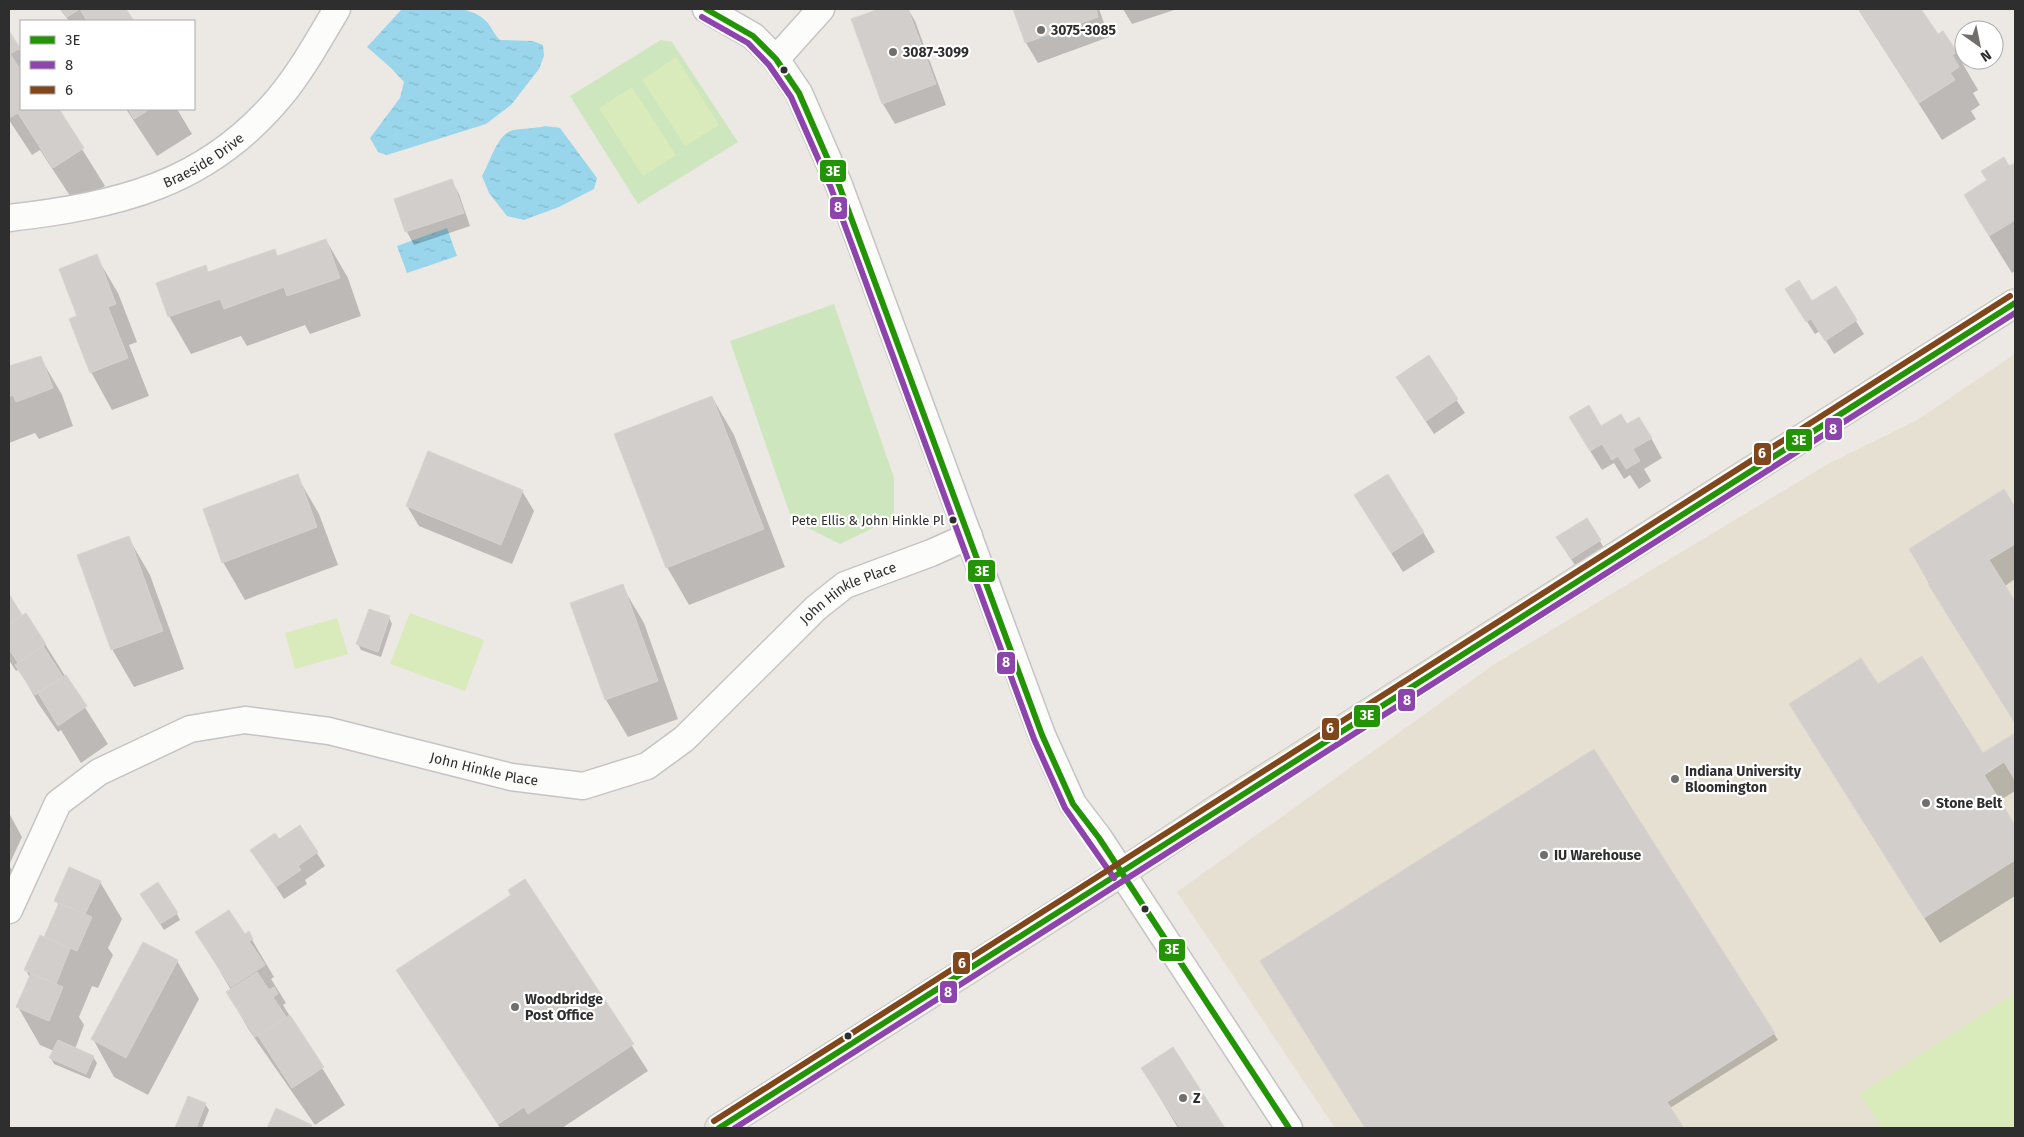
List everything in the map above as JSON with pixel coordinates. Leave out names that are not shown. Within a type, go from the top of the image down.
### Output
[{"type":"main road","points":[[719,1128],[1121,873],[1217,809],[2015,303]]},
{"type":"street","name":"Braeside Drive","points":[[9,218],[75,210],[126,198],[185,174],[220,152],[252,126],[280,97],[337,9]]},
{"type":"street","points":[[706,9],[753,36],[776,59],[799,93],[831,165],[1046,743],[1073,804],[1121,873],[1289,1128]]},
{"type":"street","points":[[776,59],[821,9]]},
{"type":"street","name":"John Hinkle Place","points":[[9,910],[58,803],[98,772],[190,729],[245,720],[329,730],[511,777],[583,786],[647,766],[684,739],[816,608],[845,585],[931,553],[969,536]]},
{"type":"shaded area","name":"Indiana University Bloomington","points":[[2015,354],[2015,1128],[1335,1128],[1177,892],[1493,665],[1828,464],[1917,420]]},
{"type":"green space","points":[[661,40],[672,42],[738,142],[638,204],[570,96]]},
{"type":"green space","points":[[676,57],[719,125],[685,146],[642,80]]},
{"type":"green space","points":[[632,87],[676,155],[643,176],[599,108]]},
{"type":"green space","points":[[834,304],[894,478],[894,518],[840,544],[792,520],[730,341]]},
{"type":"green space","points":[[410,613],[484,640],[465,691],[390,664]]},
{"type":"green space","points":[[337,618],[348,654],[295,669],[285,633]]},
{"type":"green space","points":[[2015,993],[2015,1128],[1882,1128],[1860,1094]]},
{"type":"water","points":[[457,8],[468,11],[486,21],[500,40],[533,41],[543,45],[544,56],[539,69],[511,105],[486,124],[387,155],[378,152],[370,138],[400,98],[404,82],[367,47],[402,9]]},
{"type":"water","points":[[545,126],[560,128],[597,178],[594,189],[559,207],[524,220],[507,216],[489,193],[482,176],[498,143],[507,133],[513,130]]},
{"type":"water","points":[[447,228],[457,256],[407,273],[397,246]]},
{"type":"building","points":[[62,9],[80,9],[67,17]]},
{"type":"building","points":[[80,9],[126,9],[133,20],[86,20]]},
{"type":"building","name":"3087-3099","points":[[879,9],[908,9],[936,84],[882,104],[851,19]]},
{"type":"building","name":"3075-3085","points":[[1013,9],[1096,9],[1098,17],[1025,43]]},
{"type":"building","points":[[1859,9],[1921,9],[1938,34],[1943,31],[1954,48],[1954,54],[1952,55],[1954,70],[1950,73],[1955,80],[1919,103]]},
{"type":"building","points":[[9,31],[20,48],[10,54],[20,69],[20,110],[60,110],[84,148],[53,168],[18,113],[9,118]]},
{"type":"building","points":[[129,110],[148,110],[134,119]]},
{"type":"building","points":[[2004,157],[2009,166],[2015,163],[2015,220],[1989,236],[1964,195],[1987,180],[1981,171]]},
{"type":"building","points":[[452,179],[464,213],[405,232],[394,199]]},
{"type":"building","points":[[326,239],[340,278],[287,296],[284,287],[224,309],[220,299],[168,317],[156,283],[206,265],[208,272],[275,249],[277,256]]},
{"type":"building","points":[[97,254],[116,304],[108,307],[128,358],[90,373],[69,319],[77,316],[59,269]]},
{"type":"building","points":[[1799,280],[1812,301],[1836,286],[1857,320],[1825,341],[1811,319],[1806,322],[1785,289]]},
{"type":"building","points":[[1429,355],[1458,399],[1426,421],[1396,377]]},
{"type":"building","points":[[41,356],[53,388],[16,402],[13,395],[9,397],[9,366]]},
{"type":"building","points":[[712,396],[764,529],[666,568],[614,434]]},
{"type":"building","points":[[1589,405],[1601,426],[1621,414],[1627,424],[1639,417],[1652,438],[1633,449],[1640,461],[1626,469],[1618,456],[1612,460],[1602,444],[1590,451],[1569,417]]},
{"type":"building","points":[[428,451],[523,490],[501,545],[406,506]]},
{"type":"building","points":[[298,474],[317,527],[222,563],[203,509]]},
{"type":"building","points":[[1388,474],[1424,532],[1391,553],[1354,495]]},
{"type":"building","points":[[2004,489],[2015,507],[2015,544],[1989,560],[2015,601],[2015,723],[1928,584],[1930,583],[1909,549]]},
{"type":"building","points":[[1587,518],[1601,540],[1571,559],[1556,537]]},
{"type":"building","points":[[129,536],[163,631],[111,650],[77,555]]},
{"type":"building","points":[[623,584],[658,681],[605,700],[570,603]]},
{"type":"building","points":[[9,594],[22,615],[9,624]]},
{"type":"building","points":[[369,609],[390,616],[378,652],[356,644]]},
{"type":"building","points":[[26,613],[46,644],[18,663],[9,649],[9,624]]},
{"type":"building","points":[[43,646],[63,677],[35,695],[15,665]]},
{"type":"building","name":"Stone Belt","points":[[1922,656],[1983,753],[2015,733],[2015,780],[2004,762],[1984,775],[2015,825],[2015,860],[1924,918],[1789,704],[1861,658],[1878,684]]},
{"type":"building","points":[[66,675],[87,706],[58,726],[38,693]]},
{"type":"building","name":"IU Warehouse","points":[[1594,749],[1775,1033],[1667,1102],[1684,1128],[1365,1128],[1260,961]]},
{"type":"building","points":[[300,825],[318,852],[298,866],[301,870],[276,887],[250,850],[275,833],[279,839]]},
{"type":"building","points":[[69,867],[101,881],[85,914],[54,901]]},
{"type":"building","name":"Woodbridge Post Office","points":[[525,879],[634,1044],[528,1114],[524,1107],[498,1124],[396,970],[511,895],[508,890]]},
{"type":"building","points":[[158,882],[178,913],[160,924],[140,894]]},
{"type":"building","points":[[59,903],[92,917],[77,951],[44,937]]},
{"type":"building","points":[[229,910],[245,934],[249,931],[253,939],[249,941],[265,965],[231,987],[195,932]]},
{"type":"building","points":[[40,935],[70,949],[56,984],[24,970]]},
{"type":"building","points":[[143,942],[178,960],[126,1058],[91,1039]]},
{"type":"building","points":[[257,972],[269,990],[274,987],[278,994],[273,997],[286,1017],[255,1037],[226,992]]},
{"type":"building","points":[[31,973],[63,987],[49,1021],[16,1007]]},
{"type":"building","points":[[290,1015],[324,1067],[292,1088],[258,1036]]},
{"type":"building","points":[[58,1040],[94,1056],[86,1074],[49,1058]]},
{"type":"building","name":"Z","points":[[1173,1047],[1225,1128],[1180,1128],[1141,1068]]},
{"type":"building","points":[[188,1096],[206,1103],[196,1128],[175,1128]]},
{"type":"building","points":[[276,1108],[312,1125],[310,1128],[267,1128]]},
{"type":"transit line","name":"3E","points":[[706,9],[753,36],[776,59],[799,93],[839,185],[1042,735],[1073,804],[1099,838],[1289,1128]]},
{"type":"transit line","name":"8","points":[[702,17],[748,43],[769,65],[791,97],[831,188],[1034,739],[1065,808],[1114,878]]},
{"type":"transit line","name":"6","points":[[714,1121],[2010,296]]},
{"type":"transit line","name":"3E","points":[[719,1128],[2015,303]]},
{"type":"transit line","name":"8","points":[[735,1128],[2015,313]]},
{"type":"place","name":"3075-3085","points":[[1041,30]]},
{"type":"place","name":"3087-3099","points":[[893,52]]},
{"type":"place","name":"Pete Ellis & John Hinkle Pl","points":[[953,520]]},
{"type":"place","name":"Indiana University Bloomington","points":[[1675,779]]},
{"type":"place","name":"Stone Belt","points":[[1926,803]]},
{"type":"place","name":"IU Warehouse","points":[[1544,855]]},
{"type":"place","name":"Woodbridge Post Office","points":[[515,1007]]},
{"type":"place","name":"Z","points":[[1183,1098]]}]
